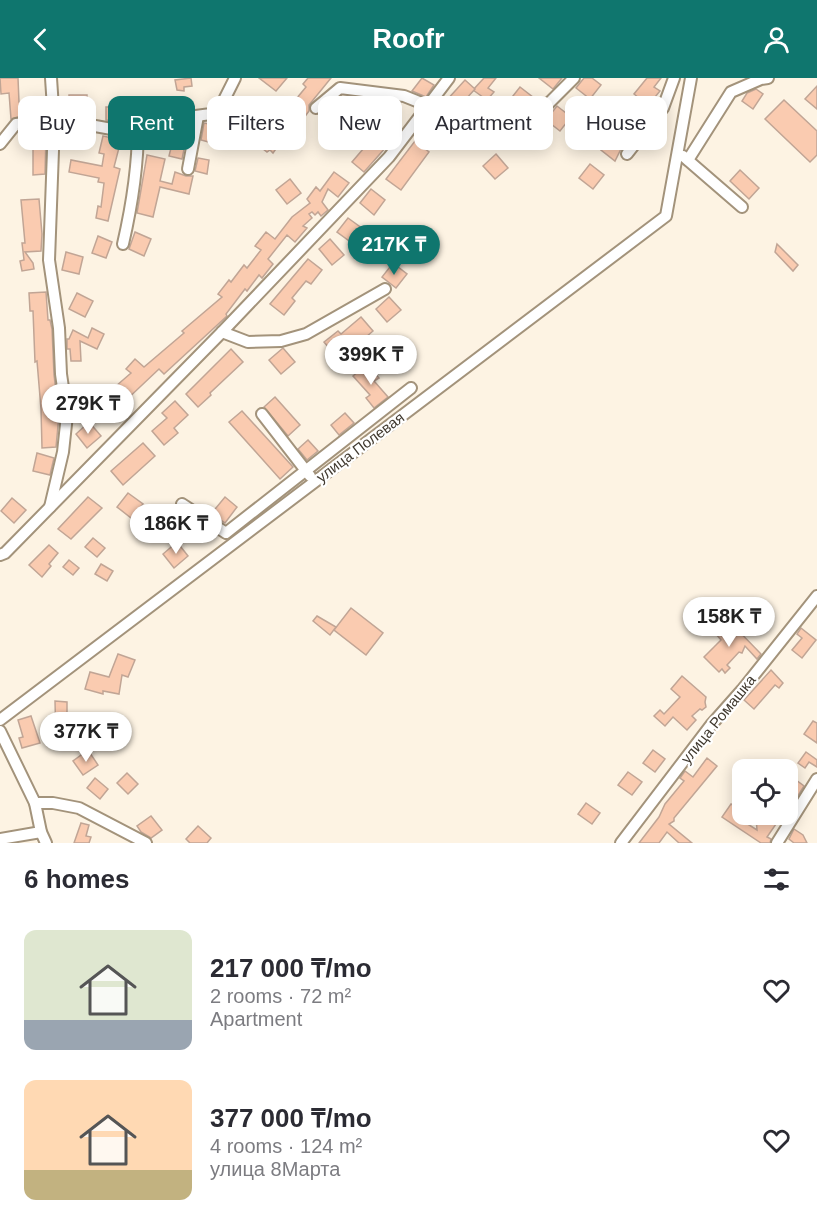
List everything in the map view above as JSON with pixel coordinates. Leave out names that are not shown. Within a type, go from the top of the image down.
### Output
[{"type":"street","points":[[51,78],[52,96]]},
{"type":"street","points":[[195,116],[211,114],[223,102],[236,78]]},
{"type":"street","points":[[436,96],[448,78]]},
{"type":"street","points":[[553,99],[574,78]]},
{"type":"street","points":[[627,154],[663,108],[674,78]]},
{"type":"street","name":"улица Полевая","points":[[0,720],[666,216],[691,78]]},
{"type":"street","points":[[688,160],[731,92],[768,78]]},
{"type":"street","points":[[316,108],[340,88],[404,96],[414,100]]},
{"type":"street","points":[[188,169],[198,116]]},
{"type":"street","points":[[0,144],[18,124]]},
{"type":"street","points":[[0,555],[5,553],[50,509],[222,332],[389,157],[414,125]]},
{"type":"street","points":[[50,509],[63,452],[67,415],[61,374],[59,328],[49,260],[53,150]]},
{"type":"street","points":[[123,243],[131,207],[137,150]]},
{"type":"street","points":[[677,150],[742,207]]},
{"type":"street","points":[[222,332],[248,342],[281,341],[306,334],[385,289]]},
{"type":"street","points":[[182,504],[226,533],[411,388]]},
{"type":"street","points":[[262,414],[315,482]]},
{"type":"street","name":"улица Ромашка","points":[[621,843],[711,725],[812,611],[817,596]]},
{"type":"street","points":[[0,731],[35,803],[44,838],[0,839]]},
{"type":"street","points":[[777,843],[817,779]]},
{"type":"street","points":[[35,803],[53,803],[79,808],[146,843]]},
{"type":"building","points":[[0,78],[18,78],[18,117],[11,119],[9,93],[1,94]]},
{"type":"building","points":[[191,78],[192,86],[184,87],[184,91],[177,90],[175,80]]},
{"type":"building","points":[[259,78],[287,78],[276,91]]},
{"type":"building","points":[[308,78],[331,78],[309,105],[306,115],[306,96],[299,96],[306,87],[303,84]]},
{"type":"building","points":[[422,78],[434,85],[427,96],[412,91]]},
{"type":"building","points":[[484,78],[496,78],[488,88],[494,92],[490,96],[481,96],[473,90]]},
{"type":"building","points":[[539,78],[562,78],[553,89]]},
{"type":"building","points":[[584,78],[592,78],[601,85],[592,96],[586,96],[576,88]]},
{"type":"building","points":[[647,78],[661,78],[654,87],[660,91],[656,96],[634,94]]},
{"type":"building","points":[[465,80],[475,89],[469,96],[451,96]]},
{"type":"building","points":[[817,86],[817,109],[805,99]]},
{"type":"building","points":[[520,87],[531,96],[513,96]]},
{"type":"building","points":[[756,89],[763,94],[753,109],[742,101],[747,93]]},
{"type":"building","points":[[784,100],[817,131],[817,155],[810,162],[765,119]]},
{"type":"building","points":[[557,106],[565,112],[565,125],[560,131],[553,126],[553,111]]},
{"type":"building","points":[[106,107],[108,107],[108,120],[106,120]]},
{"type":"building","points":[[204,123],[207,124],[207,142],[201,140]]},
{"type":"building","points":[[103,136],[108,137],[108,150],[118,150],[114,167],[120,169],[108,221],[96,218],[98,206],[101,207],[104,183],[98,182],[99,178],[69,172],[71,160],[102,166],[104,154],[99,153]]},
{"type":"building","points":[[414,142],[414,150],[429,152],[401,190],[386,179]]},
{"type":"building","points":[[33,150],[46,150],[45,174],[33,175]]},
{"type":"building","points":[[170,150],[184,150],[182,159],[169,156]]},
{"type":"building","points":[[362,150],[383,150],[364,172],[352,162]]},
{"type":"building","points":[[601,150],[620,150],[615,161]]},
{"type":"building","points":[[496,154],[508,168],[495,179],[483,166]]},
{"type":"building","points":[[147,155],[165,159],[160,181],[172,184],[175,172],[193,176],[189,194],[160,187],[153,217],[137,213]]},
{"type":"building","points":[[198,158],[209,160],[207,174],[195,171]]},
{"type":"building","points":[[590,164],[604,175],[593,189],[579,178]]},
{"type":"building","points":[[740,170],[759,188],[749,199],[730,181]]},
{"type":"building","points":[[334,172],[349,183],[338,197],[328,189],[322,202],[328,210],[321,216],[318,212],[315,215],[312,212],[309,214],[312,218],[303,226],[307,228],[295,242],[287,235],[268,259],[273,264],[262,278],[259,275],[247,291],[245,289],[226,314],[227,316],[164,374],[159,369],[123,403],[128,409],[121,416],[115,409],[107,417],[97,406],[108,392],[120,391],[116,386],[131,373],[126,369],[135,359],[144,367],[184,333],[182,331],[222,297],[218,294],[229,280],[231,282],[244,265],[247,268],[261,250],[255,246],[266,232],[275,239],[292,217],[310,203],[307,199],[316,187],[320,191]]},
{"type":"building","points":[[290,179],[301,193],[287,204],[276,190]]},
{"type":"building","points":[[371,189],[385,200],[374,215],[360,203]]},
{"type":"building","points":[[39,199],[41,251],[25,252],[33,263],[34,269],[22,271],[20,261],[24,260],[22,243],[25,243],[21,200]]},
{"type":"building","points":[[348,218],[363,229],[352,243],[337,232]]},
{"type":"building","points":[[135,232],[151,239],[144,256],[129,249]]},
{"type":"building","points":[[98,236],[112,242],[106,258],[92,253]]},
{"type":"building","points":[[330,239],[344,255],[332,265],[319,249]]},
{"type":"building","points":[[777,244],[798,265],[793,271],[775,252]]},
{"type":"building","points":[[66,252],[83,257],[79,274],[62,270]]},
{"type":"building","points":[[308,259],[322,270],[311,284],[306,281],[292,298],[295,301],[284,315],[270,304]]},
{"type":"building","points":[[393,263],[407,274],[396,288],[382,277]]},
{"type":"building","points":[[46,292],[48,320],[50,320],[52,329],[59,415],[56,447],[42,448],[33,311],[30,311],[29,293]]},
{"type":"building","points":[[77,293],[93,301],[85,317],[69,309]]},
{"type":"building","points":[[389,297],[401,310],[387,322],[376,309]]},
{"type":"building","points":[[361,317],[373,331],[359,343],[356,339],[336,356],[324,342],[338,331],[341,334]]},
{"type":"building","points":[[92,328],[104,334],[97,349],[80,341],[81,361],[71,361],[67,339],[73,330],[88,338]]},
{"type":"building","points":[[283,348],[295,362],[281,374],[269,360]]},
{"type":"building","points":[[231,349],[243,362],[198,407],[186,394]]},
{"type":"building","points":[[367,364],[379,378],[374,381],[388,397],[374,408],[366,398],[370,395],[353,376]]},
{"type":"building","points":[[275,397],[300,425],[288,436],[264,407]]},
{"type":"building","points":[[175,401],[188,415],[174,428],[178,433],[164,445],[152,431],[167,418],[162,413]]},
{"type":"building","points":[[242,411],[293,467],[280,479],[229,422]]},
{"type":"building","points":[[345,413],[354,423],[339,435],[331,425]]},
{"type":"building","points":[[89,422],[101,436],[87,448],[76,434]]},
{"type":"building","points":[[308,440],[318,451],[307,460],[298,449]]},
{"type":"building","points":[[143,443],[155,456],[123,485],[111,471]]},
{"type":"building","points":[[37,453],[54,458],[50,475],[33,471]]},
{"type":"building","points":[[128,493],[143,504],[131,518],[117,507]]},
{"type":"building","points":[[88,497],[102,508],[71,539],[58,529]]},
{"type":"building","points":[[225,497],[237,507],[225,523],[211,514]]},
{"type":"building","points":[[12,498],[26,510],[14,523],[1,511]]},
{"type":"building","points":[[93,538],[105,548],[97,557],[85,547]]},
{"type":"building","points":[[177,542],[188,556],[174,568],[163,554]]},
{"type":"building","points":[[49,545],[58,553],[42,577],[29,565]]},
{"type":"building","points":[[69,560],[79,568],[73,575],[63,567]]},
{"type":"building","points":[[101,564],[113,571],[107,581],[95,574]]},
{"type":"building","points":[[351,608],[383,633],[366,655],[334,630]]},
{"type":"building","points":[[317,616],[336,627],[330,635],[313,621]]},
{"type":"building","points":[[729,621],[761,654],[757,659],[745,646],[742,653],[739,652],[727,665],[730,668],[725,673],[722,669],[719,672],[704,657],[721,640],[716,634]]},
{"type":"building","points":[[801,628],[816,640],[802,658],[792,650],[802,638],[797,634]]},
{"type":"building","points":[[118,654],[135,660],[128,677],[122,675],[119,694],[103,691],[103,694],[85,689],[90,672],[109,677]]},
{"type":"building","points":[[771,670],[783,683],[779,688],[775,685],[754,709],[744,700]]},
{"type":"building","points":[[682,676],[706,697],[706,707],[692,716],[696,720],[687,730],[673,717],[665,726],[654,716],[660,710],[664,714],[680,697],[671,689]]},
{"type":"building","points":[[55,701],[67,702],[67,716],[62,716],[63,740],[56,741]]},
{"type":"building","points":[[31,716],[40,743],[22,748],[19,738],[23,737],[18,720]]},
{"type":"building","points":[[83,721],[98,723],[96,736],[81,733]]},
{"type":"building","points":[[813,721],[817,723],[817,743],[804,734]]},
{"type":"building","points":[[88,750],[98,765],[83,775],[73,761]]},
{"type":"building","points":[[653,750],[665,759],[655,772],[643,763]]},
{"type":"building","points":[[806,752],[817,760],[817,767],[809,762],[805,768],[798,763]]},
{"type":"building","points":[[707,758],[717,766],[674,818],[674,821],[669,824],[692,843],[679,843],[667,832],[659,843],[639,843],[659,817],[665,804],[684,781],[680,778],[685,771],[693,777]]},
{"type":"building","points":[[628,772],[642,782],[632,795],[618,785]]},
{"type":"building","points":[[127,773],[138,784],[128,794],[117,783]]},
{"type":"building","points":[[95,778],[108,789],[100,799],[87,788]]},
{"type":"building","points":[[798,782],[804,786],[798,796]]},
{"type":"building","points":[[586,803],[600,813],[592,824],[578,814]]},
{"type":"building","points":[[731,804],[732,805],[732,824],[722,817]]},
{"type":"building","points":[[151,816],[162,830],[151,838],[141,832],[137,826]]},
{"type":"building","points":[[81,823],[89,825],[86,836],[91,837],[89,843],[74,843]]},
{"type":"building","points":[[734,825],[749,825],[757,830],[757,825],[775,825],[767,837],[771,839],[770,843],[761,843]]},
{"type":"building","points":[[198,826],[211,838],[207,843],[190,843],[186,839]]},
{"type":"building","points":[[794,829],[803,835],[807,843],[794,843],[789,839]]}]
